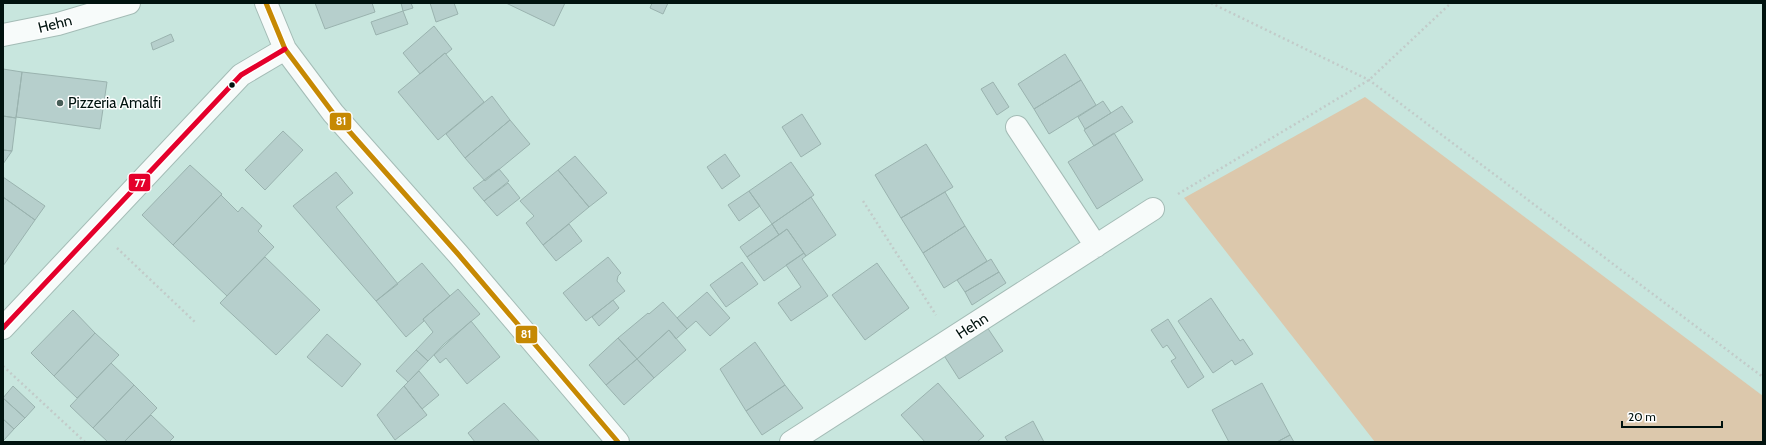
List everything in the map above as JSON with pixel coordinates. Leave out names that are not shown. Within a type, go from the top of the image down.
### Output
[{"type":"street","name":"Hehn","points":[[3,35],[58,24],[129,3]]},
{"type":"street","points":[[266,3],[285,49],[333,113],[458,254],[618,442]]},
{"type":"street","points":[[3,328],[241,75],[285,49]]},
{"type":"street","points":[[1017,128],[1096,246]]},
{"type":"street","name":"Hehn","points":[[791,442],[1153,209]]},
{"type":"path","points":[[1211,3],[1369,80],[1763,377]]},
{"type":"path","points":[[1153,209],[1369,80],[1451,3]]},
{"type":"path","points":[[863,201],[951,339]]},
{"type":"path","points":[[96,229],[196,323]]},
{"type":"path","points":[[3,366],[85,442]]},
{"type":"shaded area","points":[[1365,97],[1763,396],[1763,442],[1375,442],[1184,198]]},
{"type":"building","points":[[315,3],[372,3],[375,12],[325,29]]},
{"type":"building","points":[[401,3],[411,3],[413,8],[403,11]]},
{"type":"building","points":[[430,3],[454,3],[458,14],[436,22]]},
{"type":"building","points":[[506,3],[565,3],[554,26]]},
{"type":"building","points":[[652,3],[668,3],[663,14],[650,8]]},
{"type":"building","points":[[403,11],[408,24],[376,35],[371,22]]},
{"type":"building","points":[[434,26],[452,49],[420,74],[403,53]]},
{"type":"building","points":[[171,34],[174,41],[153,50],[151,43]]},
{"type":"building","points":[[445,53],[484,102],[438,140],[398,92]]},
{"type":"building","points":[[1065,54],[1081,80],[1034,109],[1018,84]]},
{"type":"building","points":[[3,69],[22,72],[16,118],[3,116]]},
{"type":"building","points":[[22,72],[107,82],[100,129],[16,117]]},
{"type":"building","points":[[1081,80],[1096,105],[1049,134],[1034,109]]},
{"type":"building","points":[[993,82],[1009,107],[997,115],[981,89]]},
{"type":"building","points":[[492,96],[510,120],[465,158],[446,134]]},
{"type":"building","points":[[1103,101],[1111,113],[1085,129],[1078,117]]},
{"type":"building","points":[[1122,106],[1133,122],[1094,146],[1084,130]]},
{"type":"building","points":[[802,114],[821,144],[801,157],[782,127]]},
{"type":"building","points":[[3,116],[16,118],[12,151],[3,150]]},
{"type":"building","points":[[510,120],[530,144],[485,181],[465,158]]},
{"type":"building","points":[[283,131],[303,150],[265,190],[245,170]]},
{"type":"building","points":[[1114,133],[1143,180],[1097,209],[1068,162]]},
{"type":"building","points":[[926,144],[953,187],[901,218],[875,175]]},
{"type":"building","points":[[3,150],[12,151],[3,164]]},
{"type":"building","points":[[725,154],[740,176],[722,189],[707,167]]},
{"type":"building","points":[[575,156],[607,193],[589,207],[558,170]]},
{"type":"building","points":[[791,162],[814,195],[772,224],[749,191]]},
{"type":"building","points":[[190,165],[222,194],[173,245],[142,215]]},
{"type":"building","points":[[499,169],[509,181],[484,201],[473,188]]},
{"type":"building","points":[[558,170],[589,207],[543,245],[526,223],[534,216],[520,201]]},
{"type":"building","points":[[336,172],[353,193],[336,207],[398,284],[376,301],[293,206]]},
{"type":"building","points":[[3,177],[45,206],[35,220],[3,197]]},
{"type":"building","points":[[508,183],[520,198],[497,216],[484,201]]},
{"type":"building","points":[[749,191],[760,206],[739,221],[728,205]]},
{"type":"building","points":[[945,192],[965,226],[923,253],[901,218]]},
{"type":"building","points":[[221,195],[238,212],[242,207],[262,226],[258,231],[274,247],[227,296],[173,245]]},
{"type":"building","points":[[3,197],[35,220],[3,266]]},
{"type":"building","points":[[811,197],[836,235],[806,256],[787,229],[779,235],[772,224]]},
{"type":"building","points":[[569,224],[582,241],[556,261],[543,245]]},
{"type":"building","points":[[772,224],[779,235],[747,257],[740,247]]},
{"type":"building","points":[[965,226],[987,261],[944,288],[923,253]]},
{"type":"building","points":[[787,229],[804,253],[764,281],[747,257]]},
{"type":"building","points":[[804,253],[806,256],[802,259],[828,296],[791,321],[778,303],[801,287],[786,265]]},
{"type":"building","points":[[265,257],[320,310],[276,355],[220,303]]},
{"type":"building","points":[[608,257],[621,273],[618,276],[617,281],[625,291],[586,321],[563,293]]},
{"type":"building","points":[[991,259],[999,272],[965,292],[957,280]]},
{"type":"building","points":[[742,262],[758,284],[726,307],[710,285]]},
{"type":"building","points":[[422,263],[450,296],[423,319],[424,321],[406,337],[376,301]]},
{"type":"building","points":[[877,263],[909,308],[865,340],[832,295]]},
{"type":"building","points":[[999,272],[1006,283],[972,305],[965,292]]},
{"type":"building","points":[[458,289],[480,314],[444,344],[428,361],[416,350],[433,332],[423,319]]},
{"type":"building","points":[[707,292],[730,318],[710,336],[696,321],[687,329],[677,318]]},
{"type":"building","points":[[1211,298],[1240,341],[1243,339],[1253,354],[1235,365],[1232,360],[1213,373],[1178,321]]},
{"type":"building","points":[[613,300],[619,308],[599,326],[592,317]]},
{"type":"building","points":[[663,302],[687,329],[676,339],[669,330],[637,359],[618,338]]},
{"type":"building","points":[[73,310],[95,333],[54,376],[31,353]]},
{"type":"building","points":[[1168,319],[1204,377],[1188,388],[1171,361],[1176,358],[1167,345],[1163,348],[1151,330]]},
{"type":"building","points":[[471,321],[500,357],[467,384],[446,358],[440,363],[434,355]]},
{"type":"building","points":[[987,327],[1003,351],[959,379],[943,354]]},
{"type":"building","points":[[669,330],[686,350],[654,378],[637,359]]},
{"type":"building","points":[[95,333],[119,355],[77,398],[54,376]]},
{"type":"building","points":[[327,334],[361,364],[342,387],[307,357]]},
{"type":"building","points":[[618,338],[637,359],[606,385],[589,365]]},
{"type":"building","points":[[755,342],[785,385],[746,411],[720,369]]},
{"type":"building","points":[[416,350],[428,361],[408,382],[396,371]]},
{"type":"building","points":[[637,359],[654,378],[624,405],[606,385]]},
{"type":"building","points":[[111,363],[134,385],[93,428],[70,406]]},
{"type":"building","points":[[419,371],[439,395],[422,409],[404,386]]},
{"type":"building","points":[[938,383],[984,436],[977,442],[925,442],[901,415]]},
{"type":"building","points":[[1262,383],[1290,435],[1277,442],[1229,442],[1212,410]]},
{"type":"building","points":[[134,385],[157,408],[124,442],[108,442],[93,428]]},
{"type":"building","points":[[785,385],[803,408],[762,435],[746,411]]},
{"type":"building","points":[[13,386],[35,407],[25,418],[3,398]]},
{"type":"building","points":[[404,386],[427,415],[395,440],[377,415]]},
{"type":"building","points":[[3,398],[25,418],[14,429],[3,419]]},
{"type":"building","points":[[504,403],[540,442],[475,442],[468,433]]},
{"type":"building","points":[[151,415],[174,437],[169,442],[124,442]]},
{"type":"building","points":[[3,419],[14,429],[4,440],[3,439]]},
{"type":"building","points":[[1033,421],[1044,442],[1008,442],[1005,437]]},
{"type":"building","points":[[1290,435],[1294,442],[1277,442]]},
{"type":"transit line","name":"81","points":[[266,3],[285,49],[333,113],[458,254],[618,442]]},
{"type":"transit line","name":"77","points":[[3,328],[241,75],[285,49]]},
{"type":"place","name":"Pizzeria Amalfi","points":[[60,103]]}]
